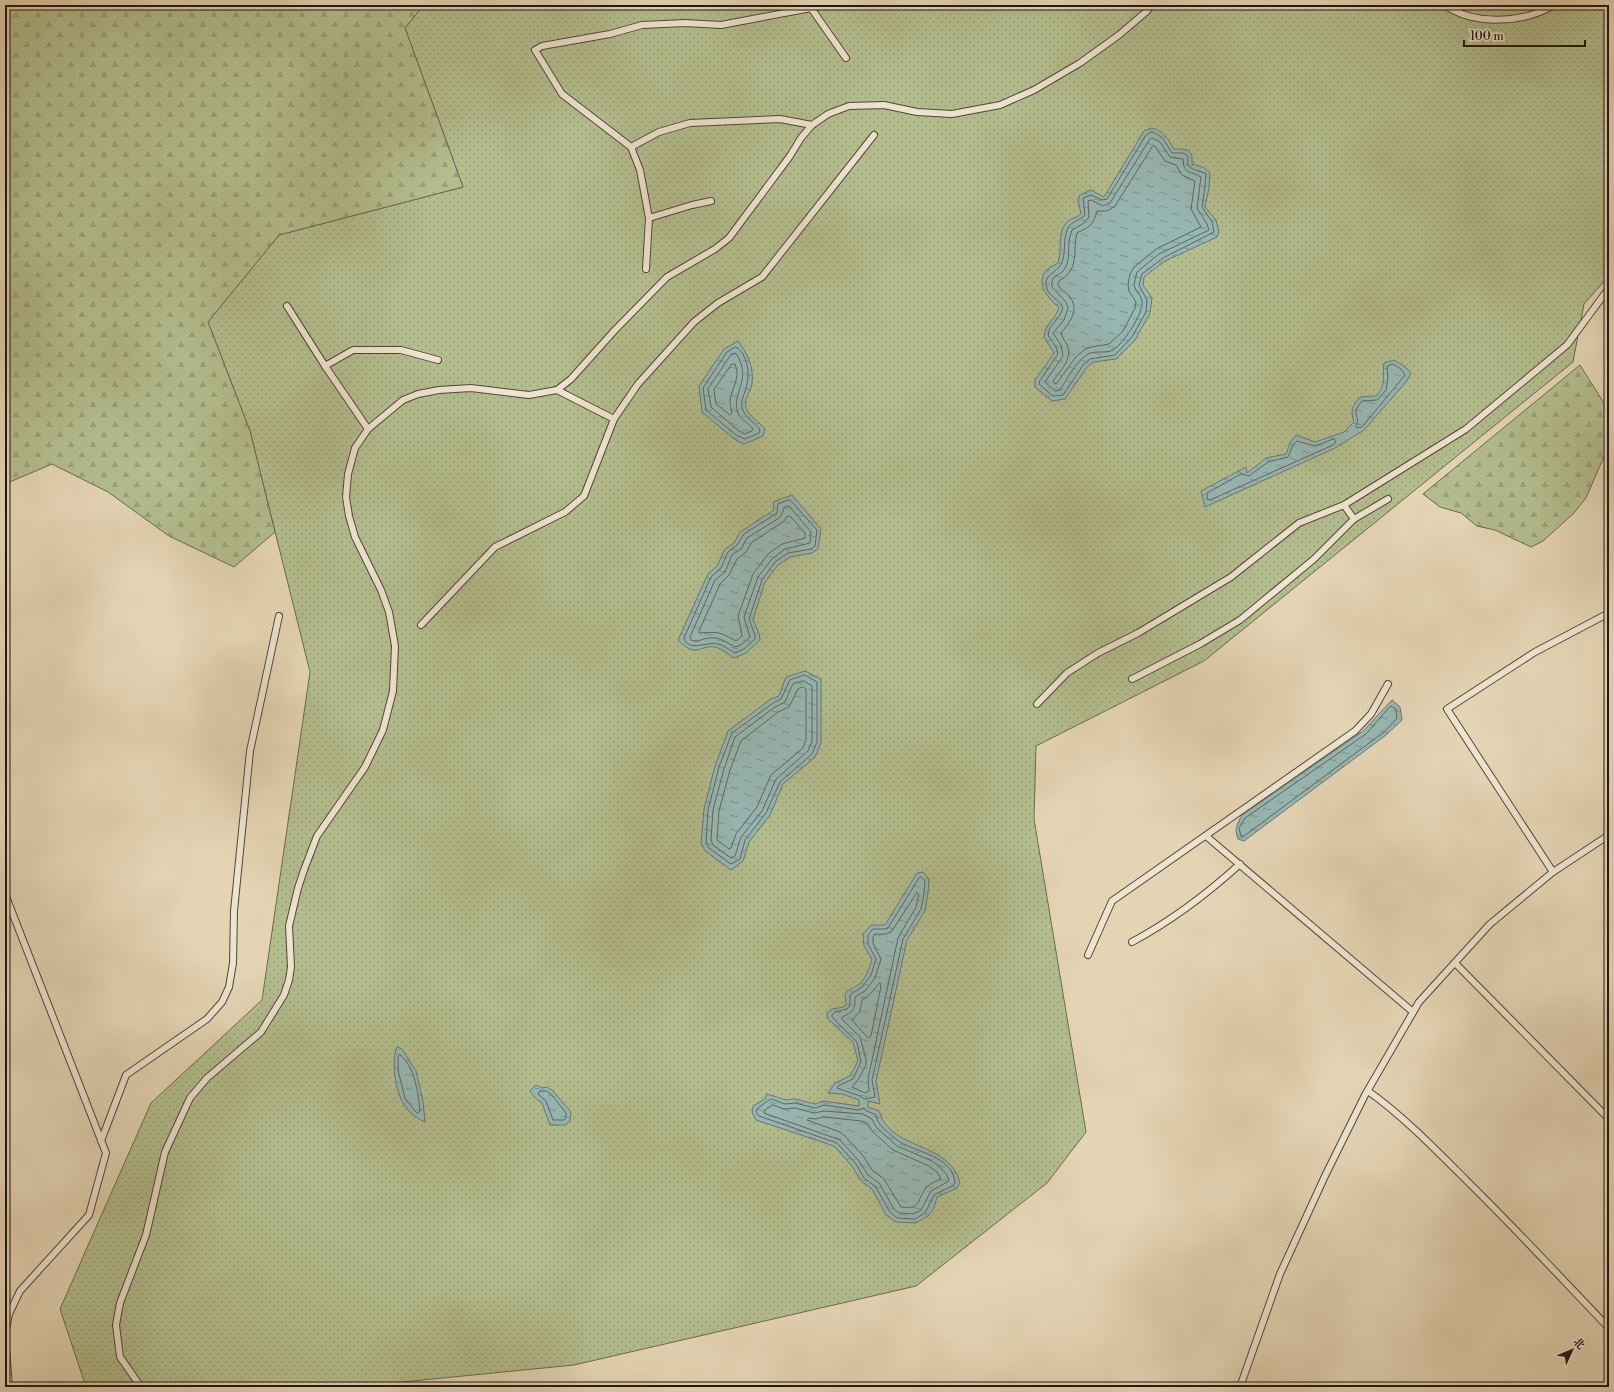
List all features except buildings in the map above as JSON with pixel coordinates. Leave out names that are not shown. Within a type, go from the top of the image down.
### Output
[{"type":"street","points":[[141,1387],[120,1357],[116,1325],[120,1302],[146,1235],[165,1152],[190,1098],[207,1078],[261,1032],[284,995],[289,980],[291,967],[289,926],[304,870],[317,836],[365,768],[383,730],[393,691],[395,646],[389,612],[381,590],[355,537],[349,516],[346,497],[348,474],[355,448],[368,428],[403,400],[418,394],[439,390],[471,388],[529,395],[557,390],[571,379],[615,330],[667,277],[715,249],[729,238],[790,156],[801,138],[812,125],[828,114],[849,106],[884,105],[917,112],[952,114],[1000,105],[1034,90],[1080,63],[1119,35],[1151,5]]},
{"type":"street","points":[[1445,5],[1466,16],[1485,19],[1502,19],[1524,16],[1548,9],[1554,5]]},
{"type":"street","points":[[646,269],[649,218],[640,170],[631,148],[562,94],[535,50],[542,46],[610,34],[642,25],[685,23],[721,26],[811,8],[846,58]]},
{"type":"street","points":[[631,148],[659,132],[690,123],[780,119],[812,125]]},
{"type":"street","points":[[421,625],[495,547],[565,512],[584,496],[614,419],[638,384],[694,322],[718,303],[762,277],[874,135]]},
{"type":"street","points":[[649,218],[711,201]]},
{"type":"street","points":[[1037,704],[1067,673],[1098,653],[1138,633],[1231,577],[1300,523],[1344,505],[1472,424],[1567,345],[1609,288]]},
{"type":"street","points":[[287,306],[325,366],[368,428]]},
{"type":"street","points":[[325,366],[353,350],[401,350],[438,360]]},
{"type":"street","points":[[557,390],[614,419]]},
{"type":"street","points":[[1132,678],[1200,644],[1240,620],[1314,559],[1354,519],[1388,499]]},
{"type":"street","points":[[1344,505],[1354,519]]},
{"type":"street","points":[[1553,872],[1447,709],[1535,652],[1609,613]]},
{"type":"street","points":[[101,1141],[126,1076],[207,1019],[222,1002],[229,987],[233,963],[234,911],[250,751],[279,616]]},
{"type":"street","points":[[1088,955],[1112,901],[1355,731],[1372,714],[1388,684]]},
{"type":"street","points":[[1240,1387],[1280,1274],[1325,1176],[1368,1091],[1419,1002],[1490,924],[1553,872],[1609,835]]},
{"type":"street","points":[[1206,836],[1413,1012]]},
{"type":"street","points":[[1132,942],[1150,932],[1209,892],[1240,864]]},
{"type":"street","points":[[5,894],[106,1153],[89,1215],[20,1291],[9,1314],[5,1335],[9,1387]]},
{"type":"street","points":[[1455,963],[1609,1119]]},
{"type":"street","points":[[1368,1091],[1384,1102],[1432,1145],[1486,1199],[1609,1328]]},
{"type":"green space","points":[[5,5],[424,5],[405,28],[463,187],[279,235],[208,322],[250,431],[275,532],[234,567],[169,536],[108,492],[52,464],[5,484]]},
{"type":"green space","points":[[424,5],[1609,5],[1609,276],[1584,304],[1573,362],[1204,661],[1036,746],[1034,819],[1086,1132],[1047,1183],[916,1286],[574,1365],[352,1387],[86,1387],[60,1309],[151,1103],[262,1000],[310,672],[250,431],[208,322],[279,235],[463,187],[405,28]]},
{"type":"green space","points":[[1580,365],[1602,400],[1609,415],[1609,445],[1586,498],[1574,513],[1543,541],[1531,547],[1495,530],[1477,526],[1461,513],[1440,507],[1423,494]]},
{"type":"water","points":[[1152,128],[1163,133],[1174,149],[1189,151],[1192,155],[1192,164],[1203,167],[1210,173],[1205,207],[1216,220],[1219,232],[1217,237],[1165,261],[1144,277],[1143,285],[1152,298],[1150,313],[1135,340],[1116,359],[1093,362],[1087,367],[1065,399],[1052,401],[1035,387],[1035,380],[1054,353],[1044,337],[1048,325],[1059,308],[1044,290],[1042,280],[1044,274],[1058,261],[1063,227],[1068,221],[1081,214],[1078,200],[1080,195],[1091,190],[1104,197],[1144,131]]},
{"type":"water","points":[[738,341],[745,351],[752,372],[752,384],[746,399],[746,408],[747,411],[765,429],[763,436],[744,444],[734,439],[702,412],[699,386],[724,349]]},
{"type":"water","points":[[1394,360],[1404,366],[1411,373],[1406,382],[1364,430],[1335,448],[1205,507],[1201,491],[1246,467],[1247,473],[1266,458],[1286,454],[1290,443],[1296,435],[1315,442],[1344,432],[1354,422],[1352,408],[1355,403],[1360,397],[1376,396],[1383,384],[1384,363]]},
{"type":"water","points":[[792,495],[821,529],[818,549],[812,553],[790,557],[778,565],[765,582],[753,619],[760,640],[746,653],[734,658],[718,648],[707,647],[695,650],[685,646],[678,640],[708,574],[717,566],[725,549],[734,543],[740,532],[774,510],[773,502]]},
{"type":"water","points":[[805,671],[821,679],[821,743],[815,757],[783,784],[770,815],[749,842],[743,861],[731,870],[705,851],[701,843],[704,809],[715,766],[728,731],[771,699],[779,696],[786,677]]},
{"type":"water","points":[[1392,700],[1400,707],[1402,720],[1386,735],[1244,841],[1238,839],[1236,832],[1242,815],[1363,731]]},
{"type":"water","points":[[923,872],[929,879],[925,911],[907,940],[876,1081],[880,1104],[868,1101],[868,1107],[879,1111],[885,1124],[895,1133],[933,1152],[945,1160],[954,1169],[960,1183],[957,1188],[937,1197],[934,1208],[928,1216],[916,1223],[896,1222],[886,1215],[872,1189],[861,1181],[852,1166],[834,1146],[756,1120],[752,1112],[753,1106],[765,1099],[767,1094],[786,1100],[795,1099],[815,1104],[823,1101],[859,1106],[859,1100],[842,1094],[828,1093],[835,1083],[850,1076],[858,1061],[853,1042],[828,1019],[827,1013],[832,1009],[844,1007],[846,1004],[845,994],[861,983],[867,973],[872,959],[864,946],[863,934],[871,925],[885,925],[917,873]]},
{"type":"water","points":[[397,1047],[402,1049],[416,1071],[423,1101],[425,1122],[414,1116],[408,1110],[399,1094],[394,1066]]},
{"type":"water","points":[[536,1085],[542,1088],[547,1087],[553,1091],[571,1112],[570,1121],[565,1125],[550,1125],[542,1103],[534,1097],[530,1091]]}]
